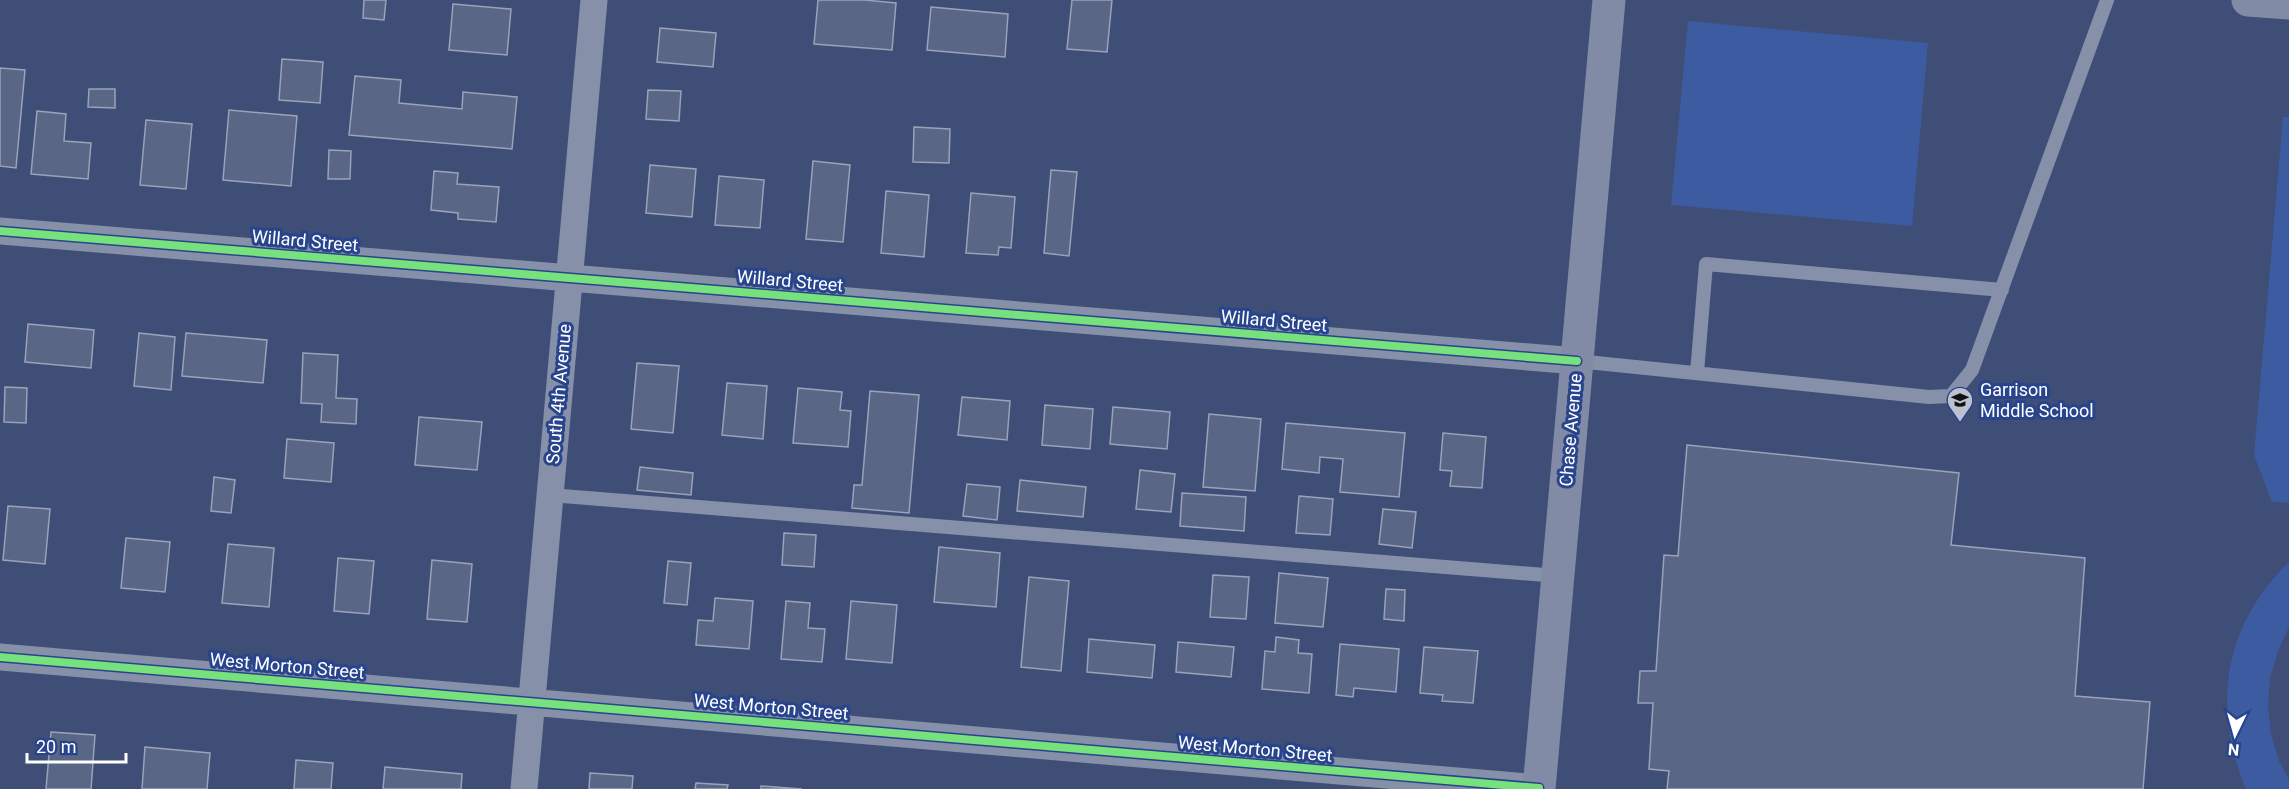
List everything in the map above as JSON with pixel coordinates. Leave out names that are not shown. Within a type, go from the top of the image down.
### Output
[{"type":"street","name":"South 4th Avenue","points":[[524,789],[594,0]]},
{"type":"street","name":"Chase Avenue","points":[[1539,789],[1609,0]]},
{"type":"street","points":[[2248,0],[2289,3]]},
{"type":"street","name":"Willard Street","points":[[0,231],[1577,361]]},
{"type":"street","name":"West Morton Street","points":[[0,657],[1539,789]]},
{"type":"lane","points":[[1577,361],[1929,397],[1951,396],[1972,370],[2107,0]]},
{"type":"lane","points":[[1696,373],[1706,264],[2002,290]]},
{"type":"lane","points":[[550,495],[1558,576]]},
{"type":"shaded area","points":[[1688,21],[1928,43],[1912,226],[1671,205]]},
{"type":"shaded area","points":[[2283,117],[2289,117],[2289,503],[2272,502],[2254,455]]},
{"type":"shaded area","points":[[2289,562],[2289,627],[2278,651],[2270,678],[2268,706],[2271,734],[2279,761],[2289,780],[2289,789],[2246,789],[2235,759],[2229,728],[2227,698],[2230,668],[2238,640],[2250,612],[2267,586]]},
{"type":"building","points":[[364,0],[386,0],[384,20],[363,18]]},
{"type":"building","points":[[818,0],[865,0],[896,3],[892,50],[814,44]]},
{"type":"building","points":[[1072,0],[1112,0],[1107,52],[1067,49]]},
{"type":"building","points":[[453,4],[511,9],[507,55],[449,50]]},
{"type":"building","points":[[931,7],[1008,14],[1005,57],[927,50]]},
{"type":"building","points":[[660,28],[716,33],[713,67],[657,62]]},
{"type":"building","points":[[282,59],[323,62],[320,103],[279,100]]},
{"type":"building","points":[[0,68],[25,70],[16,168],[0,166]]},
{"type":"building","points":[[355,76],[401,80],[399,103],[462,109],[463,92],[517,97],[512,149],[349,135]]},
{"type":"building","points":[[89,89],[115,89],[115,108],[88,107]]},
{"type":"building","points":[[648,90],[681,91],[679,121],[646,119]]},
{"type":"building","points":[[229,110],[297,116],[291,186],[223,180]]},
{"type":"building","points":[[37,111],[66,114],[64,141],[91,143],[88,179],[31,174]]},
{"type":"building","points":[[146,120],[192,124],[186,189],[140,185]]},
{"type":"building","points":[[914,127],[950,129],[949,163],[913,162]]},
{"type":"building","points":[[329,150],[351,151],[350,179],[328,179]]},
{"type":"building","points":[[813,161],[850,165],[843,242],[806,239]]},
{"type":"building","points":[[650,165],[696,169],[692,217],[646,213]]},
{"type":"building","points":[[1051,170],[1077,172],[1069,256],[1044,253]]},
{"type":"building","points":[[434,171],[458,173],[457,184],[499,187],[496,222],[458,219],[458,213],[431,210]]},
{"type":"building","points":[[719,176],[764,180],[760,228],[715,225]]},
{"type":"building","points":[[886,191],[929,195],[924,257],[881,253]]},
{"type":"building","points":[[971,193],[1015,197],[1011,248],[999,247],[998,255],[966,253]]},
{"type":"building","points":[[28,324],[94,330],[91,368],[25,362]]},
{"type":"building","points":[[139,333],[175,337],[171,390],[134,386]]},
{"type":"building","points":[[186,333],[267,340],[263,383],[182,376]]},
{"type":"building","points":[[303,353],[338,355],[336,398],[357,399],[356,424],[321,422],[322,404],[301,403]]},
{"type":"building","points":[[637,363],[679,366],[673,433],[631,429]]},
{"type":"building","points":[[727,383],[767,386],[763,439],[722,435]]},
{"type":"building","points":[[5,387],[27,388],[26,423],[4,422]]},
{"type":"building","points":[[798,388],[842,392],[840,410],[851,411],[848,447],[793,443]]},
{"type":"building","points":[[870,391],[919,395],[909,513],[852,508],[854,485],[862,485]]},
{"type":"building","points":[[962,397],[1010,401],[1007,440],[958,435]]},
{"type":"building","points":[[1045,405],[1093,409],[1090,449],[1042,445]]},
{"type":"building","points":[[1113,407],[1170,412],[1167,449],[1110,444]]},
{"type":"building","points":[[1209,414],[1261,419],[1255,491],[1203,487]]},
{"type":"building","points":[[419,417],[482,422],[477,470],[415,465]]},
{"type":"building","points":[[1286,423],[1405,433],[1399,497],[1340,492],[1343,459],[1320,457],[1319,473],[1282,469]]},
{"type":"building","points":[[1443,433],[1486,437],[1482,488],[1450,486],[1452,471],[1440,470]]},
{"type":"building","points":[[287,439],[334,443],[331,482],[284,478]]},
{"type":"building","points":[[1687,445],[1959,473],[1951,545],[2085,558],[2075,696],[2150,702],[2143,789],[1667,789],[1669,771],[1649,769],[1653,703],[1638,703],[1640,671],[1656,671],[1664,555],[1678,556]]},
{"type":"building","points":[[640,467],[693,473],[691,495],[637,490]]},
{"type":"building","points":[[1140,470],[1175,474],[1171,512],[1136,509]]},
{"type":"building","points":[[214,477],[235,480],[231,513],[211,511]]},
{"type":"building","points":[[1020,480],[1086,487],[1083,517],[1017,511]]},
{"type":"building","points":[[967,484],[1000,487],[997,520],[963,516]]},
{"type":"building","points":[[1182,493],[1246,497],[1244,531],[1180,526]]},
{"type":"building","points":[[1299,496],[1333,499],[1330,535],[1296,533]]},
{"type":"building","points":[[8,506],[50,509],[45,564],[3,560]]},
{"type":"building","points":[[1383,509],[1416,512],[1412,548],[1379,544]]},
{"type":"building","points":[[784,533],[816,535],[814,567],[782,565]]},
{"type":"building","points":[[126,538],[170,542],[165,592],[121,588]]},
{"type":"building","points":[[228,544],[274,548],[269,607],[222,603]]},
{"type":"building","points":[[939,547],[1000,553],[996,607],[934,602]]},
{"type":"building","points":[[338,558],[374,561],[369,614],[334,611]]},
{"type":"building","points":[[432,560],[472,564],[467,622],[427,619]]},
{"type":"building","points":[[668,561],[691,563],[687,605],[664,603]]},
{"type":"building","points":[[1279,573],[1328,578],[1323,627],[1275,623]]},
{"type":"building","points":[[1213,575],[1249,577],[1246,619],[1210,617]]},
{"type":"building","points":[[1029,577],[1069,581],[1061,671],[1021,667]]},
{"type":"building","points":[[1386,589],[1405,590],[1404,621],[1384,619]]},
{"type":"building","points":[[715,598],[753,601],[749,649],[696,645],[698,620],[713,621]]},
{"type":"building","points":[[786,601],[810,603],[808,628],[825,629],[822,662],[781,659]]},
{"type":"building","points":[[851,601],[897,605],[892,663],[846,659]]},
{"type":"building","points":[[1276,637],[1299,640],[1298,653],[1312,654],[1309,693],[1262,689],[1265,651],[1275,652]]},
{"type":"building","points":[[1089,639],[1155,645],[1152,678],[1087,672]]},
{"type":"building","points":[[1178,642],[1234,647],[1231,677],[1176,672]]},
{"type":"building","points":[[1340,644],[1399,649],[1396,692],[1354,688],[1353,697],[1336,695]]},
{"type":"building","points":[[1424,647],[1478,651],[1473,703],[1442,701],[1443,695],[1420,693]]},
{"type":"building","points":[[51,732],[95,735],[91,789],[46,789]]},
{"type":"building","points":[[145,747],[210,753],[207,789],[142,789]]},
{"type":"building","points":[[296,760],[333,763],[331,789],[294,789]]},
{"type":"building","points":[[385,767],[462,774],[461,789],[383,789]]},
{"type":"building","points":[[590,773],[633,776],[632,789],[589,789]]},
{"type":"building","points":[[696,783],[728,785],[727,789],[695,789]]},
{"type":"building","points":[[761,786],[802,789],[761,789]]},
{"type":"cycle path","points":[[0,231],[1577,361]]},
{"type":"cycle path","points":[[0,657],[1539,788]]},
{"type":"place","name":"Garrison Middle School","points":[[1960,423]]}]
